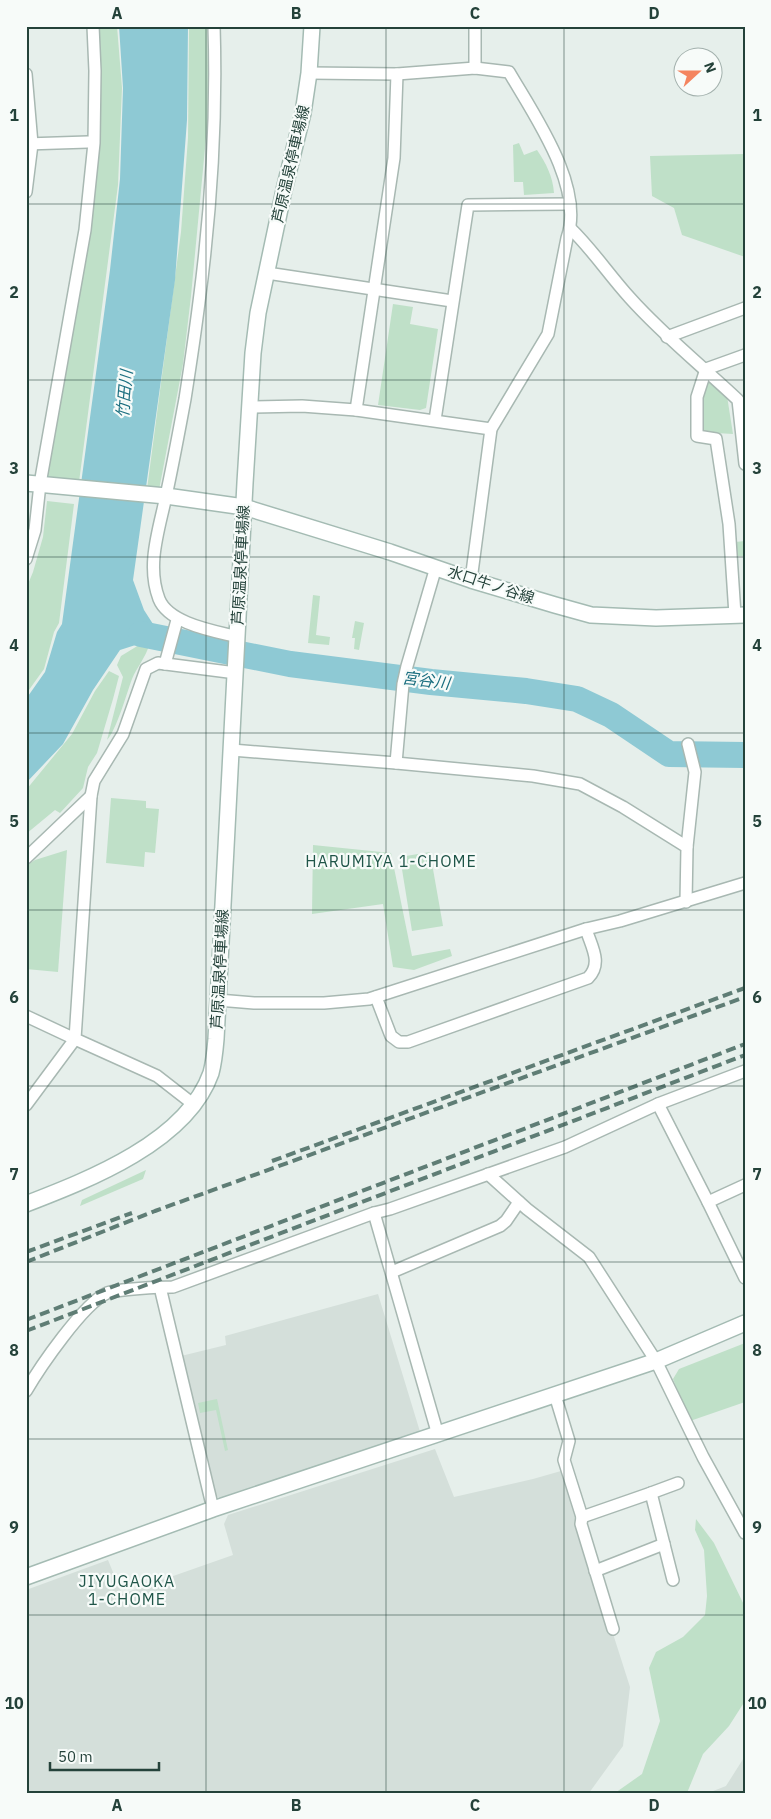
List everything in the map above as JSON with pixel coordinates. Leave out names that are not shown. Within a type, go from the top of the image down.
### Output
[{"type":"main road","name":"芦原温泉停車場線","points":[[26,1204],[99,1174],[135,1154],[175,1123],[193,1104],[207,1082],[214,1062],[253,353],[258,313],[284,190],[303,113],[309,73],[312,26]]},
{"type":"main road","name":"水口牛ノ谷線","points":[[39,484],[166,496],[244,507],[555,606],[591,614],[656,618],[740,615]]},
{"type":"main road","points":[[26,1577],[213,1508],[438,1435],[656,1361],[745,1323]]},
{"type":"street","points":[[26,558],[35,530],[39,484],[85,230],[94,143],[95,71],[93,26]]},
{"type":"street","points":[[214,26],[216,73],[215,129],[199,301],[185,399],[156,539],[153,572],[160,602],[177,620],[238,637]]},
{"type":"street","points":[[475,26],[475,68]]},
{"type":"street","points":[[309,73],[397,74],[475,68],[509,72],[538,121],[560,165],[570,204],[570,228],[548,334],[491,429],[471,580]]},
{"type":"street","points":[[26,74],[29,144],[26,192]]},
{"type":"street","points":[[356,410],[394,158],[397,74]]},
{"type":"street","points":[[29,144],[88,142]]},
{"type":"street","points":[[435,420],[468,205],[570,204]]},
{"type":"street","points":[[570,228],[582,239],[629,297],[668,337],[706,369],[738,400],[745,464]]},
{"type":"street","points":[[267,273],[452,301]]},
{"type":"street","points":[[668,337],[745,308]]},
{"type":"street","points":[[740,615],[716,439],[697,436],[696,396],[706,369],[745,355]]},
{"type":"street","points":[[250,407],[302,406],[356,410],[491,429]]},
{"type":"street","points":[[396,763],[403,684],[436,567]]},
{"type":"street","points":[[165,664],[177,620]]},
{"type":"street","points":[[26,1105],[75,1039],[91,796],[94,781],[123,734],[146,669],[158,663],[236,668]]},
{"type":"street","points":[[686,902],[687,847],[695,772],[689,746]]},
{"type":"street","points":[[232,750],[533,776],[580,784],[623,807],[687,847]]},
{"type":"street","points":[[26,858],[91,796]]},
{"type":"street","points":[[218,1000],[254,1003],[324,1003],[356,1001],[376,997],[586,929],[686,902],[745,883]]},
{"type":"street","points":[[376,997],[391,1036],[399,1042],[408,1042],[588,978],[596,968],[596,960],[586,929]]},
{"type":"street","points":[[26,1016],[157,1076],[193,1104]]},
{"type":"street","points":[[26,1391],[38,1369],[92,1302],[108,1293],[173,1287],[374,1213],[566,1147],[658,1104],[745,1071]]},
{"type":"street","points":[[658,1104],[745,1278]]},
{"type":"street","points":[[488,1174],[519,1202],[589,1257],[656,1361],[703,1458],[745,1533]]},
{"type":"street","points":[[708,1202],[745,1185]]},
{"type":"street","points":[[392,1272],[500,1226],[519,1202]]},
{"type":"street","points":[[374,1213],[438,1435]]},
{"type":"street","points":[[160,1287],[213,1508]]},
{"type":"street","points":[[555,1395],[569,1442],[564,1460],[613,1629]]},
{"type":"street","points":[[582,1517],[678,1484]]},
{"type":"street","points":[[651,1493],[673,1580]]},
{"type":"street","points":[[595,1571],[664,1544]]},
{"type":"shaded area","points":[[378,1294],[421,1435],[220,1498],[216,1496],[181,1356],[226,1345],[225,1336]]},
{"type":"shaded area","points":[[435,1449],[454,1497],[561,1471],[630,1687],[623,1746],[589,1793],[26,1793],[26,1590],[108,1560],[122,1594],[233,1555],[224,1524],[228,1515]]},
{"type":"shaded area","points":[[745,1756],[745,1793],[708,1793],[726,1786]]},
{"type":"green space","points":[[98,26],[117,26],[122,88],[118,185],[79,482],[47,479],[79,297],[100,144]]},
{"type":"green space","points":[[189,26],[207,26],[209,106],[183,364],[159,490],[147,489],[181,232],[188,138]]},
{"type":"green space","points":[[519,143],[524,155],[537,150],[548,170],[554,193],[524,195],[523,182],[514,182],[513,145]]},
{"type":"green space","points":[[745,154],[745,257],[682,235],[674,208],[652,196],[650,156]]},
{"type":"green space","points":[[393,304],[413,307],[410,324],[438,329],[426,408],[420,410],[378,405]]},
{"type":"green space","points":[[706,379],[727,396],[733,434],[699,432],[699,403]]},
{"type":"green space","points":[[47,501],[74,504],[59,623],[54,632],[44,669],[26,694],[26,612],[29,607],[26,589],[43,537]]},
{"type":"green space","points":[[745,541],[745,556],[736,556],[735,542]]},
{"type":"green space","points":[[313,595],[320,596],[316,635],[330,637],[329,645],[308,643]]},
{"type":"green space","points":[[355,621],[364,623],[359,650],[354,649],[355,638],[352,638]]},
{"type":"green space","points":[[139,645],[149,645],[132,679],[121,711],[107,740],[123,677],[117,665],[121,656]]},
{"type":"green space","points":[[109,671],[119,676],[97,753],[88,767],[83,788],[60,813],[55,810],[26,834],[26,817],[28,815],[26,812],[26,790],[72,734],[95,691]]},
{"type":"green space","points":[[111,798],[146,801],[146,808],[159,809],[155,853],[145,852],[144,867],[106,863]]},
{"type":"green space","points":[[313,845],[391,853],[412,956],[450,949],[452,956],[414,970],[393,967],[383,904],[312,914]]},
{"type":"green space","points":[[67,850],[58,972],[26,969],[26,866],[35,860]]},
{"type":"green space","points":[[430,852],[443,926],[412,931],[400,857]]},
{"type":"green space","points":[[146,1170],[143,1179],[80,1206],[82,1200]]},
{"type":"green space","points":[[745,1343],[745,1402],[690,1421],[673,1379],[679,1369]]},
{"type":"green space","points":[[217,1399],[228,1450],[225,1451],[216,1410],[200,1413],[198,1403]]},
{"type":"green space","points":[[696,1519],[714,1543],[745,1607],[745,1701],[729,1726],[703,1754],[687,1793],[615,1793],[642,1774],[660,1721],[649,1668],[656,1652],[683,1637],[705,1615],[707,1596],[704,1550],[695,1530]]},
{"type":"water","name":"竹田川","points":[[119,26],[188,26],[187,120],[175,280],[133,580],[144,610],[153,624],[167,634],[164,643],[148,641],[120,650],[93,690],[63,744],[26,783],[26,699],[45,672],[57,632],[62,624],[110,270],[120,179],[123,88]]},
{"type":"waterway","name":"宮谷川","points":[[141,634],[290,664],[431,682],[526,691],[577,699],[611,715],[669,754],[745,755]]},
{"type":"railway","points":[[272,1161],[745,988]]},
{"type":"railway","points":[[26,1262],[155,1211],[745,997]]},
{"type":"railway","points":[[26,1320],[745,1044]]},
{"type":"railway","points":[[26,1331],[745,1055]]},
{"type":"railway","points":[[26,1252],[132,1213]]},
{"type":"district","name":"HARUMIYA 1-CHOME","points":[[391,861]]},
{"type":"district","name":"JIYUGAOKA 1-CHOME","points":[[127,1590]]}]
